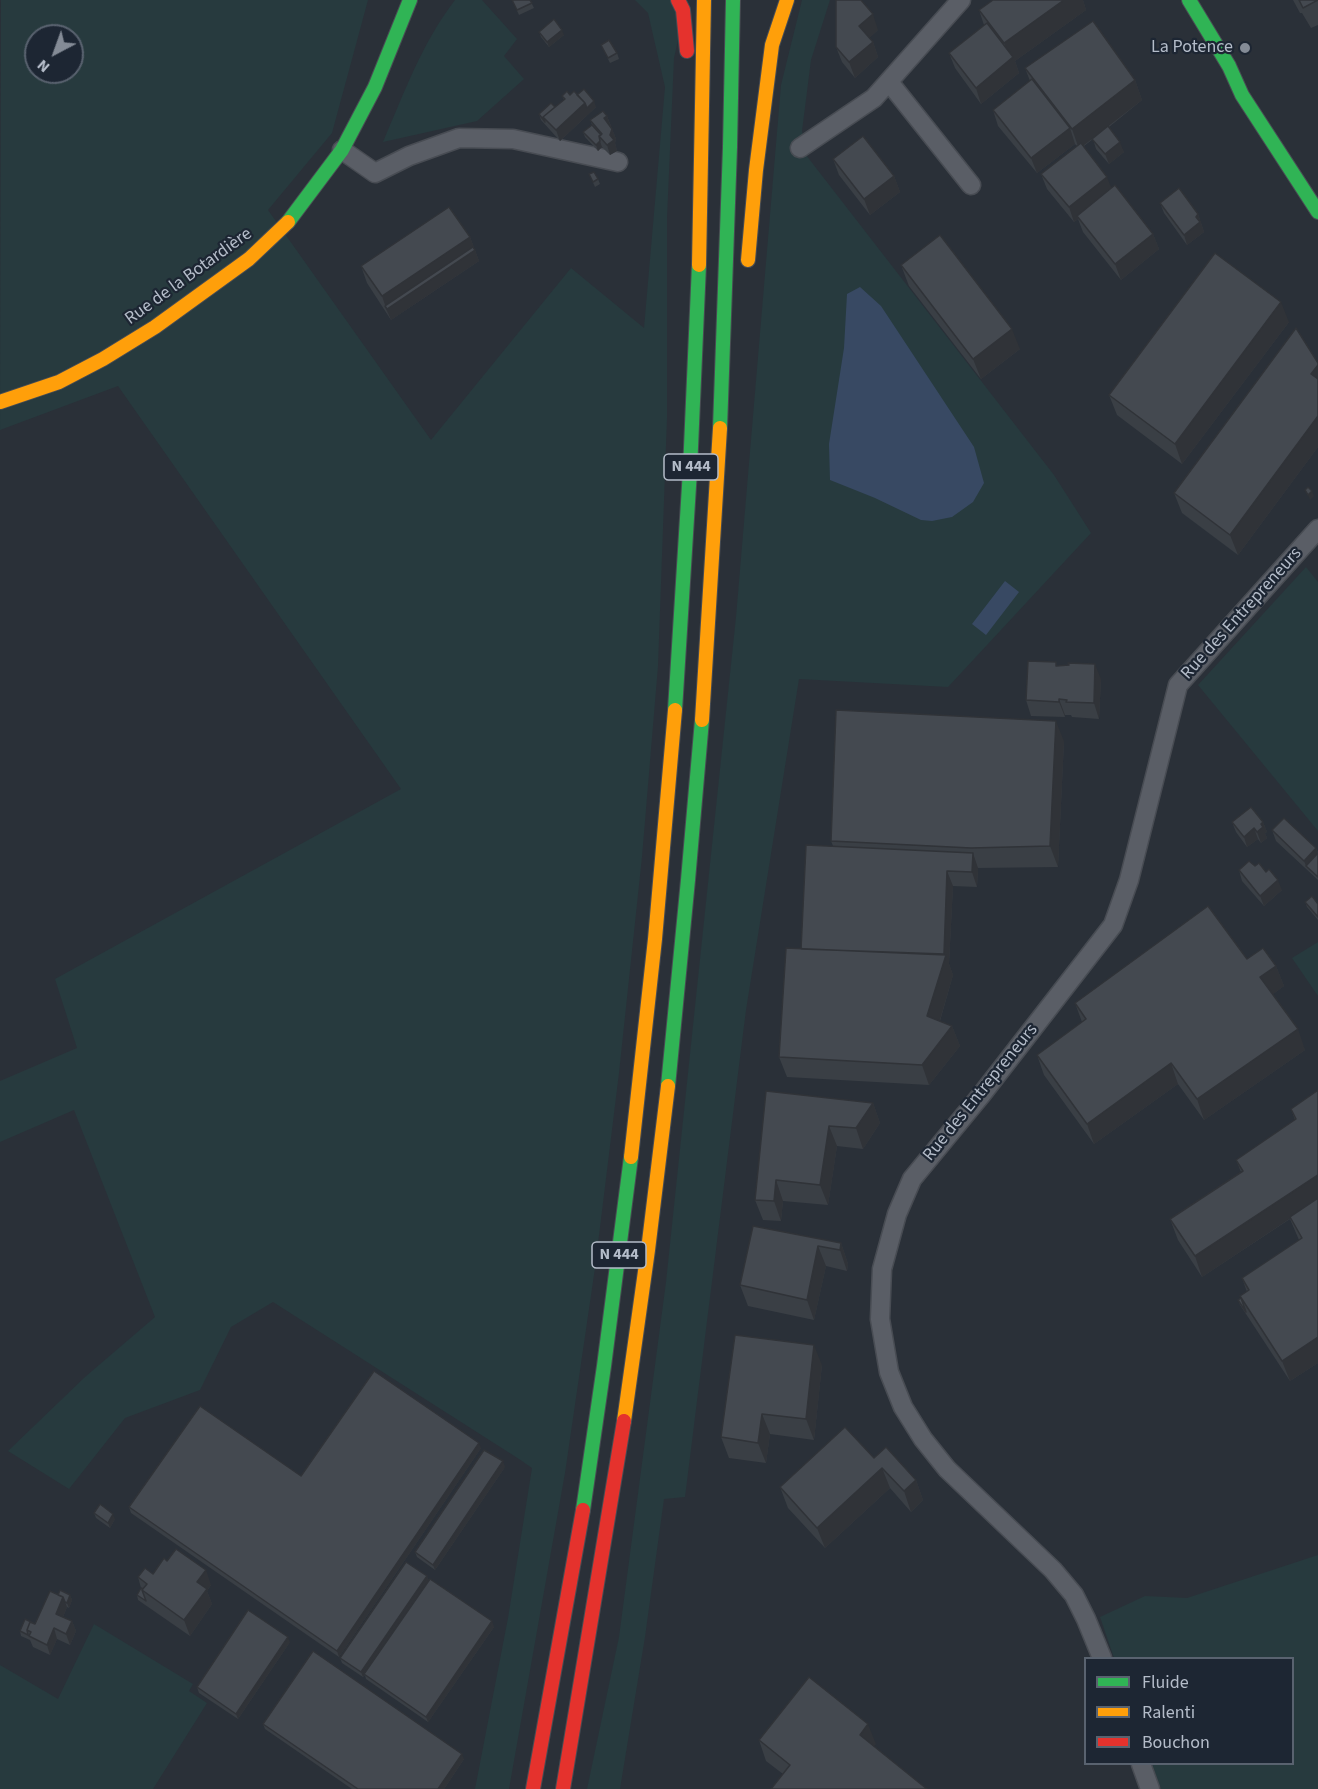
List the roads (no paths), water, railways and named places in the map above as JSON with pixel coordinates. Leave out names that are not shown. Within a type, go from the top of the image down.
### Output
[{"type":"main road","points":[[354,126],[375,87],[410,0]]},
{"type":"main road","points":[[678,0],[683,10],[687,66]]},
{"type":"main road","name":"N 444","points":[[533,1789],[570,1586],[604,1366],[632,1151],[650,984],[675,716],[692,441],[700,217],[704,0]]},
{"type":"main road","name":"N 444","points":[[563,1789],[622,1436],[656,1186],[676,1013],[702,727],[724,363],[733,0]]},
{"type":"main road","points":[[747,274],[756,170],[772,45],[787,0]]},
{"type":"main road","points":[[1189,0],[1229,66],[1242,95],[1318,212]]},
{"type":"main road","points":[[1196,39],[1223,78],[1242,95]]},
{"type":"main road","points":[[354,126],[364,81],[375,51]]},
{"type":"main road","name":"Rue de la Botardière","points":[[0,402],[59,382],[103,359],[154,327],[249,259],[276,235],[299,209],[342,150],[354,126]]},
{"type":"main road","points":[[688,135],[688,205],[700,217]]},
{"type":"main road","points":[[724,363],[740,354]]},
{"type":"street","points":[[800,148],[874,98],[961,0]]},
{"type":"street","points":[[889,82],[971,185]]},
{"type":"street","points":[[342,150],[375,173],[409,156],[459,138],[513,139],[618,162]]},
{"type":"street","name":"Rue des Entrepreneurs","points":[[1101,1657],[1074,1595],[1044,1562],[947,1468],[923,1439],[903,1407],[889,1372],[880,1319],[882,1269],[897,1214],[912,1179],[982,1094],[1113,925],[1129,880],[1178,685],[1318,529]]},
{"type":"street","points":[[1141,1765],[1150,1789]]},
{"type":"water","points":[[860,287],[881,306],[974,447],[984,483],[973,502],[952,517],[932,521],[921,520],[830,480],[829,444],[844,348],[847,294]]},
{"type":"water","points":[[1005,581],[1019,592],[986,635],[972,624]]},
{"type":"place","name":"La Potence","points":[[1245,48]]}]
